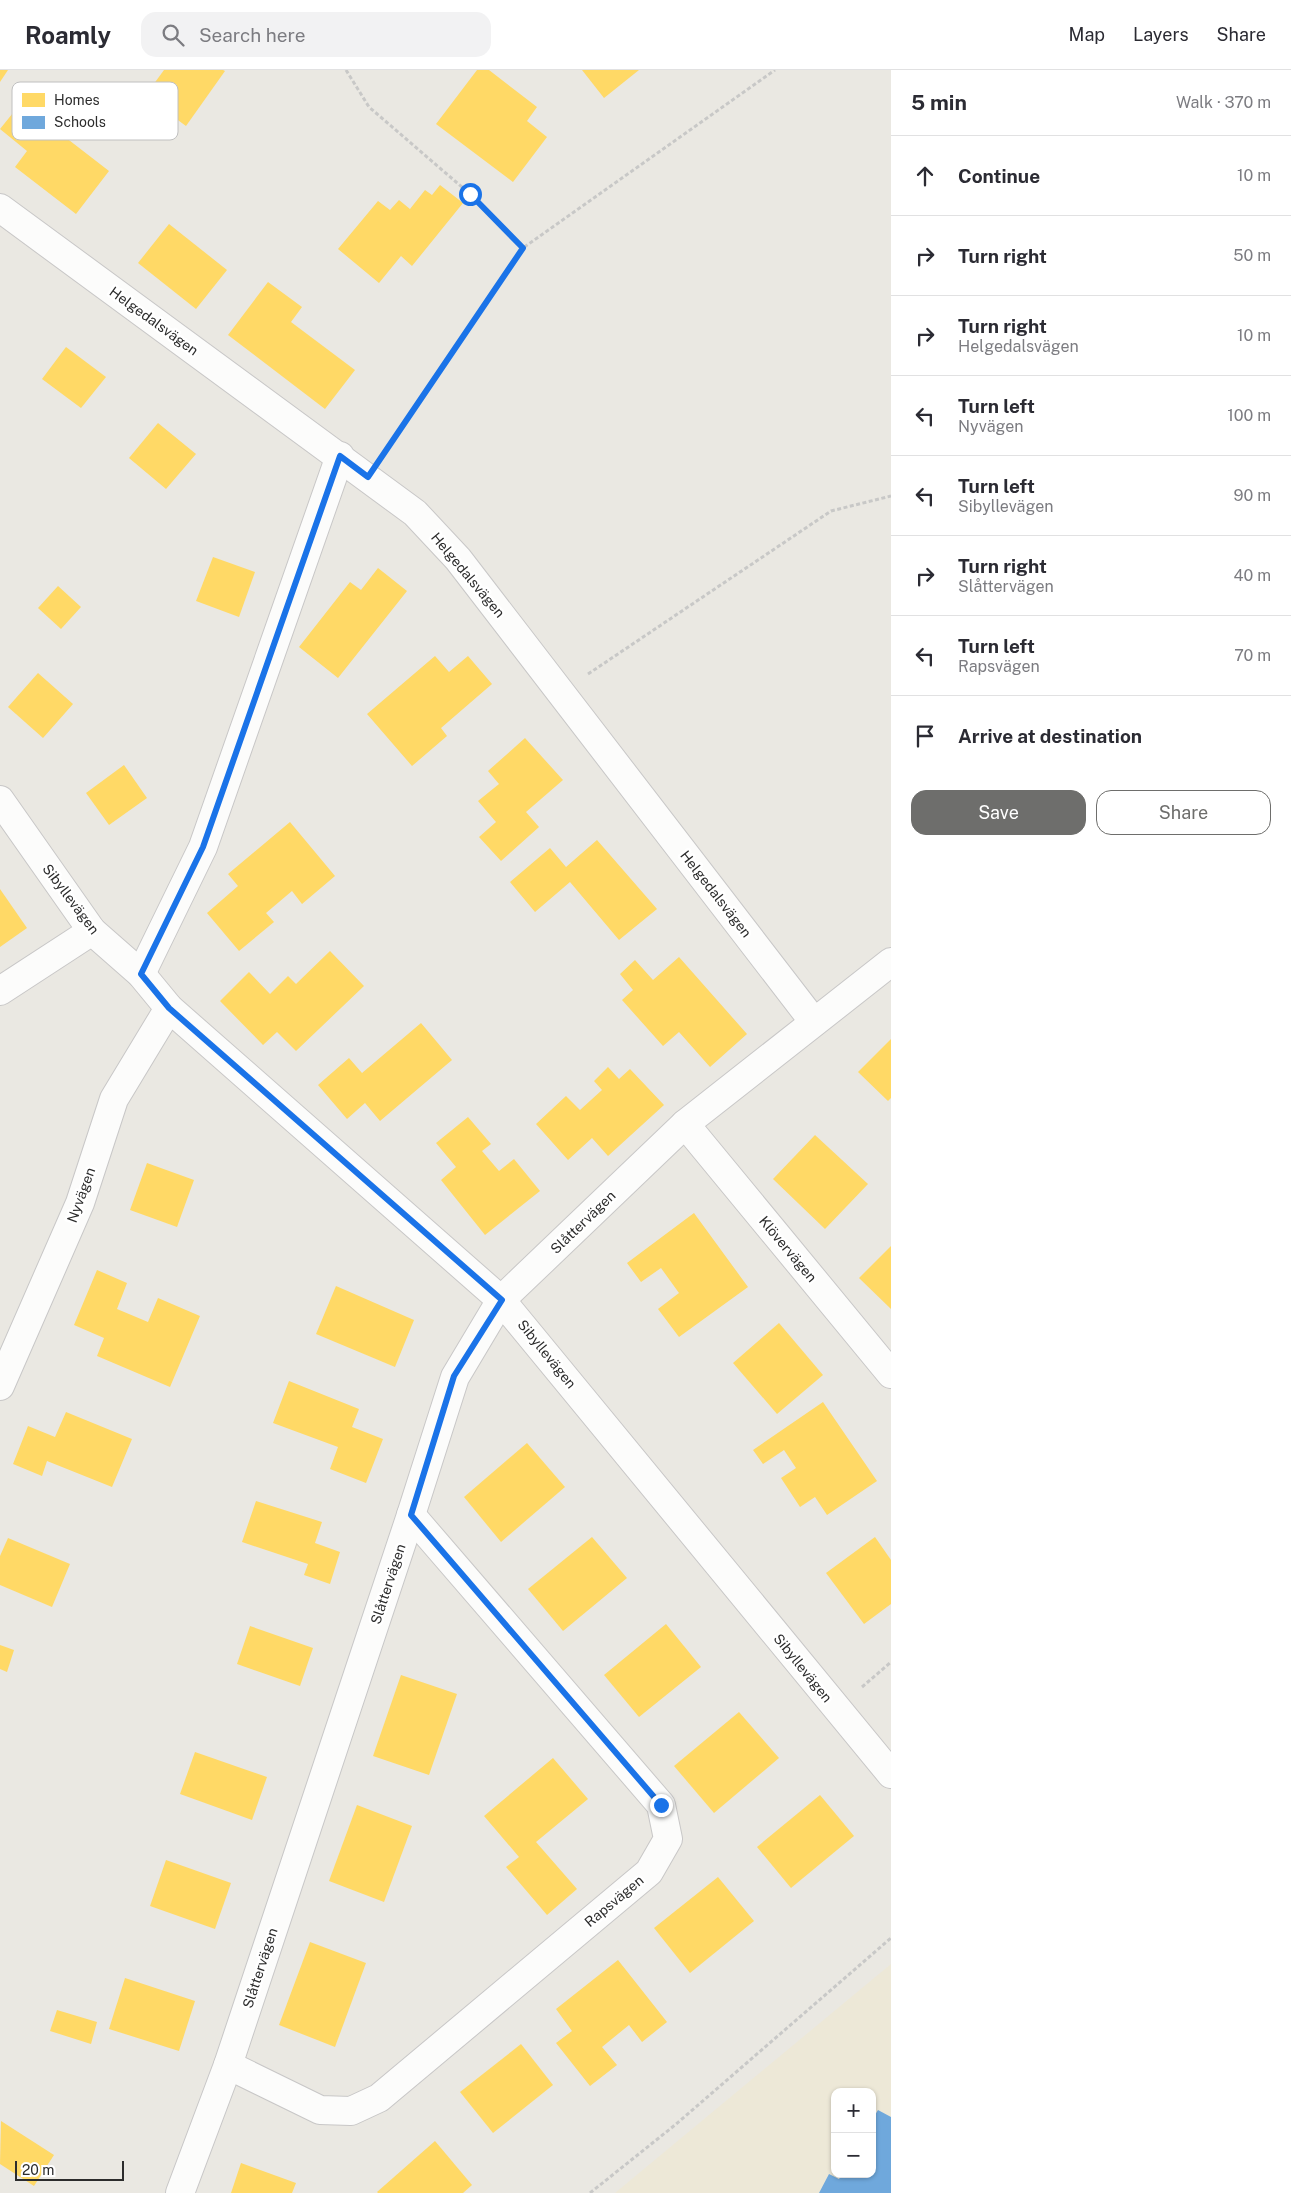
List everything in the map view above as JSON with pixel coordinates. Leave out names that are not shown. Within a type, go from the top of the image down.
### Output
[{"type":"street","name":"Helgedalsvägen","points":[[0,208],[340,456],[415,513],[458,559],[814,1022]]},
{"type":"street","points":[[141,974],[203,847],[340,456]]},
{"type":"street","name":"Sibyllevägen","points":[[0,800],[92,931],[141,974],[169,1008],[502,1300],[891,1774]]},
{"type":"street","points":[[0,991],[92,931]]},
{"type":"street","name":"Slåttervägen","points":[[180,2193],[228,2065],[411,1515],[454,1376],[502,1300],[685,1124],[891,962]]},
{"type":"street","name":"Nyvägen","points":[[0,1386],[80,1203],[114,1099],[169,1008]]},
{"type":"street","name":"Klövervägen","points":[[685,1124],[891,1374]]},
{"type":"street","name":"Rapsvägen","points":[[228,2065],[320,2110],[351,2111],[379,2098],[649,1872],[668,1839],[661,1805],[411,1515]]},
{"type":"path","points":[[346,70],[369,107],[470,194],[523,248]]},
{"type":"path","points":[[368,477],[523,248],[775,70]]},
{"type":"path","points":[[561,692],[830,511],[891,496]]},
{"type":"path","points":[[590,2193],[675,2125],[891,1938]]},
{"type":"shaded area","points":[[891,1964],[891,2193],[615,2193]]},
{"type":"building: Homes","points":[[0,70],[8,70],[0,82]]},
{"type":"building: Homes","points":[[164,70],[225,71],[186,126],[178,120],[178,82],[155,82]]},
{"type":"building: Homes","points":[[477,70],[489,70],[537,107],[527,121],[547,137],[513,182],[436,124]]},
{"type":"building: Homes","points":[[582,70],[639,70],[604,98]]},
{"type":"building: Homes","points":[[12,114],[12,139],[0,129]]},
{"type":"building: Homes","points":[[14,140],[69,140],[109,171],[76,214],[15,167],[27,151]]},
{"type":"building: Homes","points":[[440,185],[463,203],[412,266],[401,256],[379,283],[338,249],[378,201],[390,210],[399,200],[410,209],[425,190],[432,195]]},
{"type":"building: Homes","points":[[169,224],[227,270],[196,309],[138,263]]},
{"type":"building: Homes","points":[[268,282],[302,307],[291,322],[355,370],[325,409],[228,335]]},
{"type":"building: Homes","points":[[66,347],[106,377],[81,408],[42,379]]},
{"type":"building: Homes","points":[[158,423],[196,454],[166,489],[129,458]]},
{"type":"building: Homes","points":[[213,557],[255,572],[239,617],[196,601]]},
{"type":"building: Homes","points":[[378,568],[407,591],[338,678],[299,647],[350,582],[361,590]]},
{"type":"building: Homes","points":[[58,586],[81,607],[61,629],[38,608]]},
{"type":"building: Homes","points":[[435,656],[449,672],[468,656],[492,684],[441,728],[447,736],[412,766],[367,714]]},
{"type":"building: Homes","points":[[38,673],[73,704],[43,738],[8,707]]},
{"type":"building: Homes","points":[[525,738],[563,780],[526,812],[539,827],[501,861],[479,837],[496,822],[478,801],[499,784],[488,771]]},
{"type":"building: Homes","points":[[124,765],[147,798],[109,825],[86,793]]},
{"type":"building: Homes","points":[[290,822],[335,876],[302,904],[292,891],[266,913],[274,922],[239,951],[207,913],[238,886],[228,874]]},
{"type":"building: Homes","points":[[597,840],[657,909],[619,940],[570,882],[535,912],[510,882],[550,848],[566,867]]},
{"type":"building: Homes","points":[[0,889],[27,928],[0,947]]},
{"type":"building: Homes","points":[[330,951],[364,986],[296,1051],[277,1032],[263,1045],[220,1001],[249,972],[270,994],[288,976],[296,984]]},
{"type":"building: Homes","points":[[679,957],[747,1034],[710,1067],[679,1032],[663,1046],[622,1000],[633,990],[620,974],[635,960],[653,980]]},
{"type":"building: Homes","points":[[421,1023],[452,1060],[380,1121],[365,1103],[347,1119],[318,1085],[349,1058],[362,1073]]},
{"type":"building: Homes","points":[[891,1039],[891,1098],[888,1101],[858,1072]]},
{"type":"building: Homes","points":[[608,1067],[619,1079],[630,1069],[664,1105],[608,1156],[592,1138],[568,1160],[536,1124],[566,1096],[580,1110],[602,1090],[594,1081]]},
{"type":"building: Homes","points":[[468,1117],[491,1144],[482,1151],[499,1171],[514,1159],[540,1191],[485,1235],[441,1180],[456,1167],[436,1143]]},
{"type":"building: Homes","points":[[815,1135],[868,1184],[825,1229],[773,1179]]},
{"type":"building: Homes","points":[[147,1163],[194,1180],[177,1227],[130,1210]]},
{"type":"building: Homes","points":[[694,1213],[748,1287],[679,1337],[658,1309],[679,1293],[661,1268],[641,1282],[627,1263]]},
{"type":"building: Homes","points":[[891,1246],[891,1309],[859,1278]]},
{"type":"building: Homes","points":[[97,1270],[127,1283],[117,1309],[148,1322],[158,1298],[200,1316],[170,1387],[97,1356],[104,1338],[74,1325]]},
{"type":"building: Homes","points":[[336,1286],[414,1320],[395,1367],[316,1334]]},
{"type":"building: Homes","points":[[779,1323],[823,1375],[777,1414],[733,1363]]},
{"type":"building: Homes","points":[[289,1381],[359,1409],[352,1427],[383,1439],[366,1483],[330,1469],[338,1447],[273,1423]]},
{"type":"building: Homes","points":[[823,1402],[877,1481],[827,1515],[815,1497],[800,1507],[781,1478],[796,1468],[784,1450],[763,1464],[753,1450]]},
{"type":"building: Homes","points":[[66,1412],[132,1439],[112,1487],[47,1461],[42,1476],[13,1464],[28,1426],[55,1437]]},
{"type":"building: Homes","points":[[527,1443],[565,1487],[501,1542],[464,1497]]},
{"type":"building: Homes","points":[[256,1501],[322,1522],[315,1543],[340,1552],[330,1584],[304,1575],[308,1564],[242,1542]]},
{"type":"building: Homes","points":[[592,1537],[627,1578],[563,1631],[528,1589]]},
{"type":"building: Homes","points":[[875,1537],[891,1560],[891,1604],[864,1624],[826,1573]]},
{"type":"building: Homes","points":[[8,1538],[70,1564],[52,1607],[0,1585],[0,1556]]},
{"type":"building: Homes","points":[[666,1624],[701,1667],[639,1717],[604,1675]]},
{"type":"building: Homes","points":[[250,1626],[313,1648],[300,1686],[237,1664]]},
{"type":"building: Homes","points":[[0,1645],[14,1650],[7,1672],[0,1669]]},
{"type":"building: Homes","points":[[401,1675],[457,1694],[429,1775],[373,1756]]},
{"type":"building: Homes","points":[[739,1712],[779,1758],[714,1813],[674,1766]]},
{"type":"building: Homes","points":[[195,1752],[267,1777],[252,1820],[180,1794]]},
{"type":"building: Homes","points":[[553,1758],[588,1799],[536,1842],[577,1889],[547,1915],[506,1867],[519,1857],[484,1816]]},
{"type":"building: Homes","points":[[820,1795],[854,1836],[791,1888],[757,1847]]},
{"type":"building: Homes","points":[[357,1805],[412,1826],[384,1902],[329,1881]]},
{"type":"building: Homes","points":[[166,1860],[231,1883],[215,1929],[150,1906]]},
{"type":"building: Homes","points":[[718,1877],[754,1921],[690,1973],[654,1928]]},
{"type":"building: Homes","points":[[310,1942],[366,1963],[335,2047],[279,2025]]},
{"type":"building: Homes","points":[[618,1960],[667,2022],[642,2042],[629,2025],[602,2047],[617,2065],[590,2086],[556,2043],[572,2031],[556,2009]]},
{"type":"building: Homes","points":[[125,1978],[195,2001],[179,2051],[109,2029]]},
{"type":"building: Homes","points":[[57,2010],[97,2022],[91,2044],[50,2031]]},
{"type":"building: Homes","points":[[521,2044],[553,2085],[493,2133],[460,2092]]},
{"type":"building: Homes","points":[[1,2121],[54,2155],[34,2186],[0,2164]]},
{"type":"building: Homes","points":[[435,2141],[472,2185],[463,2193],[377,2192]]},
{"type":"building: Homes","points":[[241,2163],[296,2183],[292,2193],[231,2193]]},
{"type":"building: Schools","points":[[878,2110],[891,2117],[891,2193],[819,2193],[829,2174],[831,2178],[839,2179],[876,2178],[876,2113]]},
{"type":"route","points":[[470,194],[523,248],[368,477],[340,456],[203,847],[141,974],[169,1008],[502,1300],[454,1376],[411,1515],[661,1805]]}]
